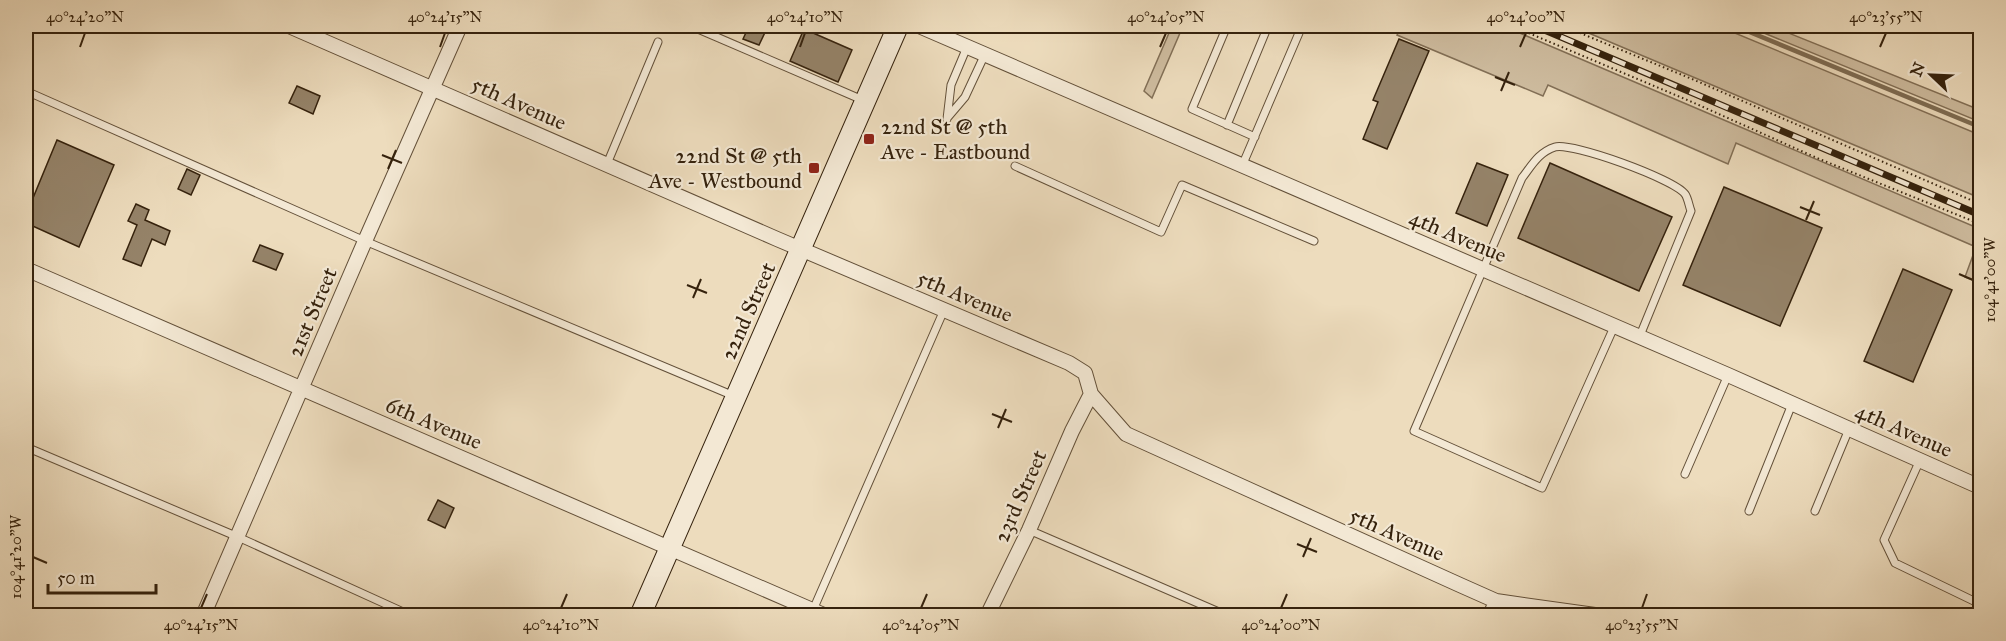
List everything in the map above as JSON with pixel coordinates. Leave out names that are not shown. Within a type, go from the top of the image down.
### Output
[{"type":"street","name":"5th Avenue","points":[[289,26],[1069,363],[1085,374],[1091,394],[1126,434],[1496,601],[1602,615]]},
{"type":"street","name":"21st Street","points":[[203,615],[364,241],[460,26]]},
{"type":"street","name":"22nd Street","points":[[640,615],[898,26]]},
{"type":"street","name":"4th Avenue","points":[[919,26],[1728,375],[1980,487]]},
{"type":"street","name":"6th Avenue","points":[[26,269],[820,613]]},
{"type":"street","name":"23rd Street","points":[[987,615],[1029,530],[1072,430],[1091,394]]},
{"type":"street","points":[[1490,615],[1496,601]]},
{"type":"lane","points":[[691,26],[865,101]]},
{"type":"lane","points":[[1227,26],[1192,109],[1255,137]]},
{"type":"lane","points":[[1227,125],[1268,26]]},
{"type":"lane","points":[[1242,166],[1302,26]]},
{"type":"lane","points":[[607,164],[658,42]]},
{"type":"lane","points":[[967,47],[951,85],[947,119],[965,97],[985,54]]},
{"type":"lane","points":[[26,91],[364,241],[736,396]]},
{"type":"lane","points":[[1614,327],[1542,488],[1414,430],[1522,178],[1540,154],[1558,146],[1605,156],[1666,180],[1685,193],[1691,211],[1639,338]]},
{"type":"lane","points":[[1015,166],[1161,232],[1182,185],[1314,242]]},
{"type":"lane","points":[[820,613],[944,310]]},
{"type":"lane","points":[[1685,474],[1728,375]]},
{"type":"lane","points":[[1749,511],[1792,404]]},
{"type":"lane","points":[[1815,511],[1849,429]]},
{"type":"lane","points":[[26,447],[238,537],[412,615]]},
{"type":"lane","points":[[1920,460],[1884,540],[1895,563],[1980,604]]},
{"type":"lane","points":[[1029,530],[1228,615]]},
{"type":"path","points":[[1512,26],[1682,97],[1817,158],[1980,224]]},
{"type":"path","points":[[1563,26],[1692,79],[1980,204]]},
{"type":"shaded area","points":[[1172,26],[1183,26],[1152,98],[1144,91]]},
{"type":"shaded area","points":[[1385,26],[1503,26],[1980,229],[1980,283],[1965,277],[1976,247],[1736,143],[1728,164],[1548,85],[1543,96],[1397,35],[1399,31]]},
{"type":"shaded area","points":[[1572,26],[1718,26],[1980,135],[1980,198]]},
{"type":"shaded area","points":[[1747,26],[1771,26],[1980,110],[1980,122]]},
{"type":"building","points":[[749,26],[768,26],[759,45],[743,39]]},
{"type":"building","points":[[804,29],[852,50],[838,82],[790,61]]},
{"type":"building","points":[[1399,39],[1429,51],[1387,149],[1363,139],[1378,102],[1373,100]]},
{"type":"building","points":[[297,86],[320,96],[313,114],[289,103]]},
{"type":"building","points":[[57,140],[114,165],[79,247],[26,223],[26,215]]},
{"type":"building","points":[[1477,163],[1508,175],[1487,226],[1456,213]]},
{"type":"building","points":[[1550,163],[1672,217],[1639,291],[1518,238]]},
{"type":"building","points":[[187,169],[200,175],[191,195],[178,189]]},
{"type":"building","points":[[1724,187],[1822,228],[1780,326],[1683,285]]},
{"type":"building","points":[[136,204],[149,210],[145,220],[170,231],[165,245],[152,239],[141,266],[123,259],[137,225],[128,221]]},
{"type":"building","points":[[260,245],[283,254],[276,270],[253,261]]},
{"type":"building","points":[[1903,269],[1952,290],[1913,382],[1864,361]]},
{"type":"building","points":[[438,500],[454,508],[445,528],[428,520]]},
{"type":"waterway","points":[[1735,26],[1980,127]]},
{"type":"railway","points":[[1535,26],[1980,215]]},
{"type":"place","name":"22nd St @ 5th Ave - Eastbound","points":[[869,139]]},
{"type":"place","name":"22nd St @ 5th Ave - Westbound","points":[[814,168]]}]
